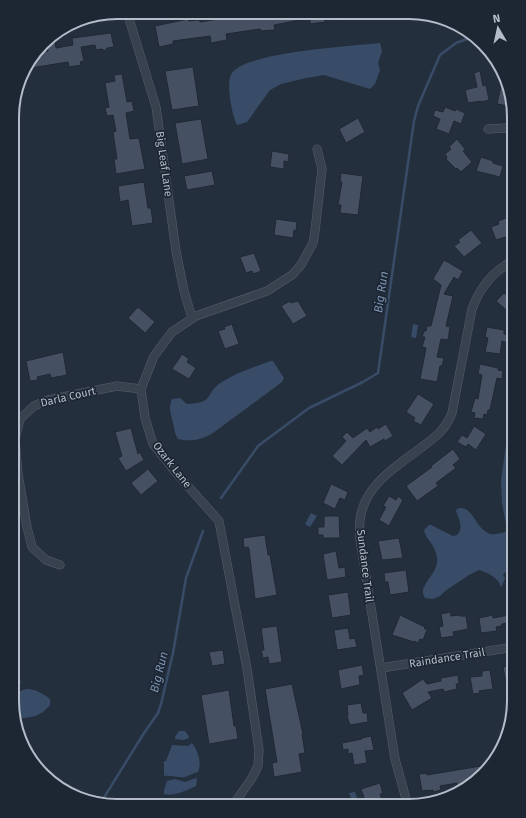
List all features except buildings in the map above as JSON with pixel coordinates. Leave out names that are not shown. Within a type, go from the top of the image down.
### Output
[{"type":"street","name":"Big Leaf Lane","points":[[129,19],[156,107],[176,251],[184,291],[192,318]]},
{"type":"street","points":[[488,129],[507,128]]},
{"type":"street","name":"Ozark Lane","points":[[238,799],[258,766],[259,750],[247,669],[219,521],[153,444],[145,418],[141,389],[154,356],[172,332],[196,316],[267,291],[287,279],[301,265],[313,243],[315,231],[322,169],[317,149]]},
{"type":"street","name":"Sundance Trail","points":[[406,799],[395,759],[360,539],[360,520],[365,502],[370,492],[382,478],[438,436],[448,424],[452,413],[472,310],[478,295],[490,277],[507,264]]},
{"type":"street","name":"Darla Court","points":[[19,423],[20,419],[34,406],[48,400],[117,386],[141,389]]},
{"type":"street","name":"Darla Court","points":[[19,480],[32,547],[46,560],[60,565]]},
{"type":"street","name":"Raindance Trail","points":[[380,668],[507,648]]},
{"type":"water","points":[[380,43],[382,51],[378,63],[380,70],[375,84],[370,89],[324,75],[281,84],[270,90],[247,122],[237,125],[229,93],[229,86],[231,75],[239,67],[276,56],[324,48]]},
{"type":"water","points":[[413,324],[418,325],[416,338],[411,337]]},
{"type":"water","points":[[273,361],[284,378],[282,382],[213,433],[196,440],[178,439],[175,433],[170,411],[172,399],[180,398],[187,404],[202,402],[209,397],[217,386],[227,379],[245,370]]},
{"type":"water","points":[[507,438],[507,529],[502,503],[501,481]]},
{"type":"water","points":[[462,508],[470,513],[481,527],[490,534],[505,532],[507,529],[507,570],[503,575],[505,578],[501,587],[495,578],[479,570],[445,591],[440,596],[433,599],[425,598],[423,589],[437,564],[436,553],[426,537],[424,530],[429,525],[453,536],[457,535],[461,526],[456,511],[457,509]]},
{"type":"water","points":[[311,513],[317,516],[310,527],[305,524]]},
{"type":"water","points":[[26,689],[35,691],[50,699],[50,705],[38,715],[21,718],[19,692]]},
{"type":"water","points":[[179,731],[185,731],[189,738],[184,740],[175,739]]},
{"type":"water","points":[[192,743],[199,757],[200,764],[198,772],[185,777],[164,776],[163,762],[166,761],[172,745],[188,746]]},
{"type":"water","points":[[196,778],[196,786],[172,795],[164,794],[167,781],[175,779],[185,782]]},
{"type":"water","points":[[355,792],[357,799],[351,799],[349,793]]},
{"type":"waterway","name":"Big Run","points":[[221,498],[258,446],[309,408],[363,382],[378,373],[414,121],[418,106],[440,55],[456,43],[468,38]]},
{"type":"waterway","name":"Big Run","points":[[104,798],[158,713],[173,653],[186,578],[203,531]]}]
